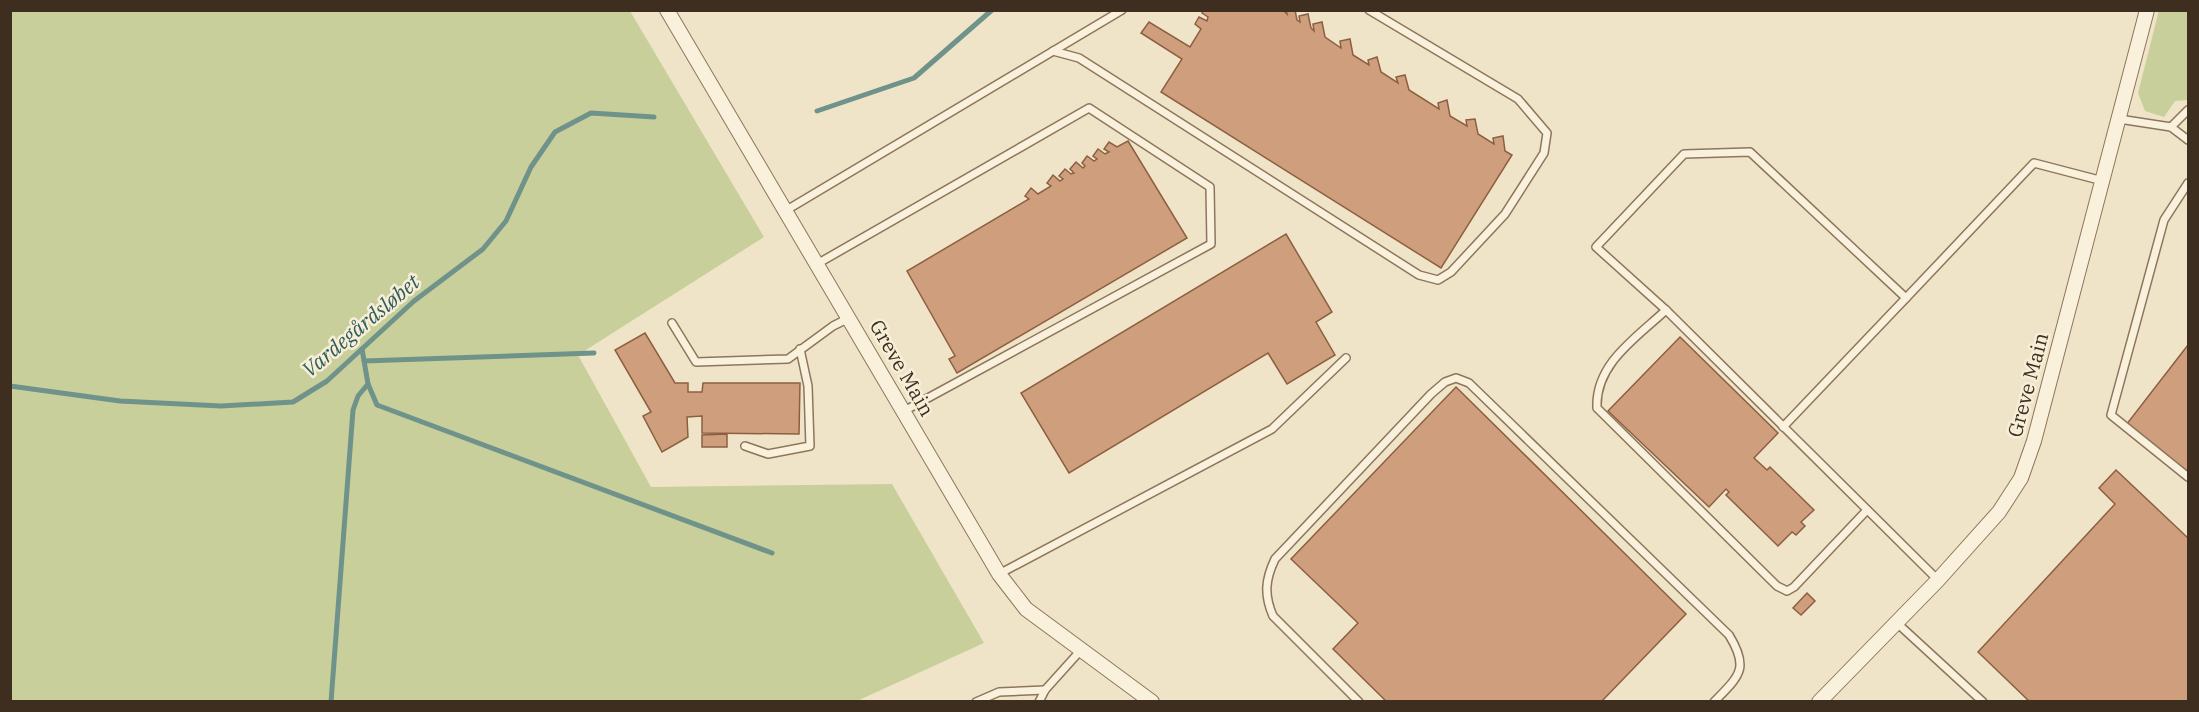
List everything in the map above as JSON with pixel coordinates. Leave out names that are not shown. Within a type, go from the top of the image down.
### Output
[{"type":"street","name":"Greve Main","points":[[667,10],[999,574],[1026,609],[1152,702]]},
{"type":"street","name":"Greve Main","points":[[1820,702],[1938,580],[1999,512],[2020,478],[2034,441],[2147,10]]},
{"type":"lane","points":[[785,211],[1122,10]]},
{"type":"lane","points":[[1053,51],[1079,58],[1419,275],[1437,280],[1451,272],[1505,214],[1544,153],[1547,133],[1518,99],[1369,10]]},
{"type":"lane","points":[[817,264],[1089,108],[1210,187],[1212,244],[904,411]]},
{"type":"lane","points":[[2171,127],[2188,110]]},
{"type":"lane","points":[[2118,119],[2171,127],[2188,140]]},
{"type":"lane","points":[[1906,298],[1750,152],[1684,154],[1596,247],[1666,310],[1938,580]]},
{"type":"lane","points":[[1783,427],[2034,163],[2103,181]]},
{"type":"lane","points":[[2188,183],[2164,220],[2110,415],[2188,477]]},
{"type":"lane","points":[[1666,310],[1605,368],[1596,390],[1597,408],[1777,586],[1787,591],[1867,510]]},
{"type":"lane","points":[[672,323],[696,362],[788,359],[849,318]]},
{"type":"lane","points":[[745,446],[768,454],[810,446],[808,386],[800,349]]},
{"type":"lane","points":[[999,574],[1272,429],[1346,358]]},
{"type":"lane","points":[[1359,702],[1273,616],[1267,602],[1265,586],[1268,572],[1275,559],[1423,403],[1445,382],[1456,378],[1468,383],[1729,635],[1740,654],[1741,668],[1734,681],[1714,702]]},
{"type":"lane","points":[[1897,622],[1983,702]]},
{"type":"lane","points":[[1039,702],[1045,690],[1081,650]]},
{"type":"lane","points":[[976,702],[999,692],[1045,690]]},
{"type":"green space","points":[[2159,10],[2188,11],[2188,100],[2175,101],[2164,117],[2145,111],[2138,93]]},
{"type":"green space","points":[[10,11],[630,11],[764,237],[578,355],[651,487],[892,484],[984,643],[857,701],[11,701]]},
{"type":"building","points":[[1203,10],[1283,10],[1287,14],[1286,10],[1295,10],[1297,20],[1300,22],[1299,16],[1308,14],[1311,28],[1314,31],[1313,24],[1322,22],[1325,37],[1341,48],[1340,41],[1350,39],[1353,55],[1369,65],[1368,60],[1377,57],[1381,72],[1398,83],[1396,77],[1405,75],[1409,90],[1439,109],[1438,103],[1447,100],[1450,116],[1467,126],[1466,120],[1475,119],[1478,134],[1494,144],[1493,138],[1503,136],[1505,151],[1512,155],[1441,268],[1161,92],[1182,59],[1141,33],[1149,22],[1190,47],[1201,29],[1195,24],[1199,17],[1207,21],[1208,17],[1202,13]]},
{"type":"building","points":[[1128,141],[1187,238],[957,373],[949,359],[955,356],[907,271],[1029,199],[1025,196],[1031,188],[1038,194],[1051,186],[1047,183],[1053,175],[1060,181],[1063,179],[1059,176],[1065,169],[1071,174],[1074,173],[1070,169],[1076,162],[1083,168],[1085,166],[1082,163],[1087,156],[1094,161],[1097,159],[1093,156],[1098,149],[1105,154],[1109,152],[1104,149],[1109,142],[1117,147]]},
{"type":"building","points":[[1286,234],[1332,312],[1316,322],[1335,355],[1287,384],[1268,353],[1069,473],[1021,393]]},
{"type":"building","points":[[645,333],[675,383],[688,383],[688,392],[702,392],[703,383],[800,383],[799,434],[702,433],[702,416],[687,417],[688,437],[662,452],[643,416],[651,412],[615,350]]},
{"type":"building","points":[[1680,337],[1778,433],[1754,458],[1767,470],[1770,467],[1814,510],[1801,522],[1805,526],[1796,535],[1792,532],[1778,546],[1726,495],[1729,492],[1726,489],[1709,507],[1608,411]]},
{"type":"building","points":[[2188,345],[2188,474],[2126,425]]},
{"type":"building","points":[[1456,387],[1686,614],[1601,702],[1387,702],[1333,649],[1358,623],[1291,559]]},
{"type":"building","points":[[727,434],[727,447],[702,447],[702,435]]},
{"type":"building","points":[[2116,470],[2188,538],[2188,701],[2030,702],[1978,652],[2115,504],[2099,488]]},
{"type":"building","points":[[1807,593],[1815,601],[1801,615],[1793,608]]},
{"type":"waterway","name":"Vardegårdsløbet","points":[[817,111],[914,78],[992,10]]},
{"type":"waterway","name":"Vardegårdsløbet","points":[[10,386],[120,401],[221,406],[293,402],[327,381],[414,301],[483,249],[506,221],[531,167],[555,132],[591,113],[654,117]]},
{"type":"waterway","points":[[362,349],[368,384],[377,405],[772,553]]},
{"type":"waterway","points":[[364,361],[594,353]]},
{"type":"waterway","points":[[331,702],[353,410],[358,396],[368,384]]}]
